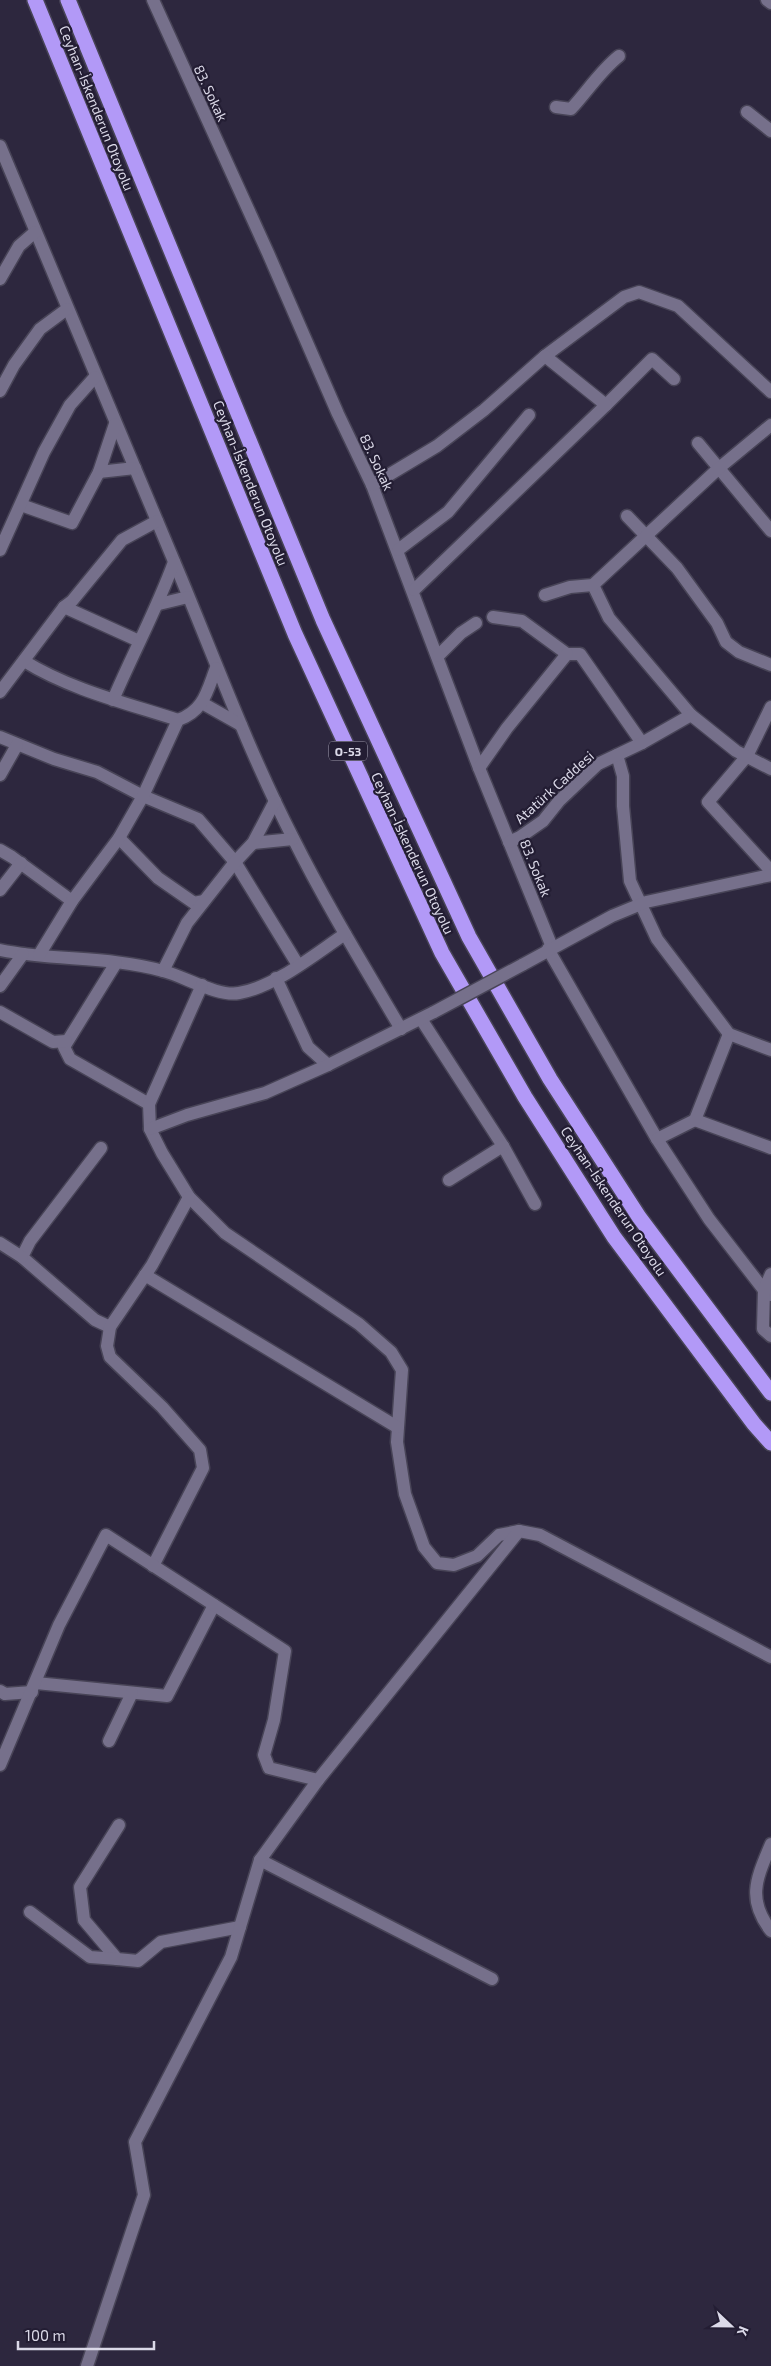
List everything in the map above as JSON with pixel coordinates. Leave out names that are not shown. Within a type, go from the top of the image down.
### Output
[{"type":"highway","name":"Ceyhan-İskenderun Otoyolu","points":[[35,0],[295,634],[442,953],[525,1097],[614,1236],[754,1424],[771,1443]]},
{"type":"highway","name":"Ceyhan-İskenderun Otoyolu","points":[[68,0],[323,620],[469,937],[550,1079],[639,1217],[771,1394]]},
{"type":"street","name":"83. Sokak","points":[[153,0],[268,253],[338,414],[372,484],[414,590],[479,768],[550,948],[657,1139],[709,1220],[768,1292]]},
{"type":"street","points":[[767,0],[771,3]]},
{"type":"street","points":[[556,107],[570,109],[587,92],[605,67],[619,56]]},
{"type":"street","points":[[747,112],[771,131]]},
{"type":"street","points":[[0,146],[4,166],[35,232],[135,468],[216,668],[275,801],[293,839],[345,934],[401,1030]]},
{"type":"street","points":[[0,279],[19,246],[35,232]]},
{"type":"street","points":[[372,484],[438,446],[484,410],[545,356],[624,297],[640,292],[678,306],[771,392]]},
{"type":"street","points":[[0,391],[14,365],[40,328],[67,309]]},
{"type":"street","points":[[545,356],[606,405]]},
{"type":"street","points":[[414,590],[652,359],[674,379]]},
{"type":"street","points":[[0,550],[44,452],[70,405],[95,377]]},
{"type":"street","points":[[398,550],[448,512],[529,415]]},
{"type":"street","points":[[21,505],[72,523],[99,472],[115,424]]},
{"type":"street","points":[[545,595],[570,587],[593,585],[719,468],[771,425]]},
{"type":"street","points":[[698,443],[771,531]]},
{"type":"street","points":[[99,472],[135,468]]},
{"type":"street","points":[[626,516],[677,568],[717,623],[726,642],[739,652],[771,665]]},
{"type":"street","points":[[0,692],[64,606],[72,601],[122,540],[156,521]]},
{"type":"street","points":[[113,700],[139,641],[159,604],[174,562]]},
{"type":"street","points":[[593,585],[609,618],[691,715],[736,751],[771,769]]},
{"type":"street","points":[[159,604],[188,597]]},
{"type":"street","points":[[64,606],[139,641]]},
{"type":"street","points":[[493,617],[522,621],[567,654],[580,654],[642,743]]},
{"type":"street","points":[[438,656],[461,633],[476,622]]},
{"type":"street","points":[[479,768],[507,728],[567,654]]},
{"type":"street","points":[[24,661],[78,688],[178,720],[189,716],[202,704],[216,668]]},
{"type":"street","points":[[202,704],[241,725]]},
{"type":"street","points":[[771,707],[747,756],[708,802],[771,871]]},
{"type":"street","name":"Atatürk Caddesi","points":[[509,842],[520,837],[543,821],[559,801],[598,764],[642,743],[691,715]]},
{"type":"street","points":[[39,955],[72,901],[120,838],[143,796],[178,720]]},
{"type":"street","points":[[0,738],[97,772],[143,796],[198,819],[235,862],[298,965]]},
{"type":"street","points":[[0,775],[17,745]]},
{"type":"street","points":[[617,755],[623,776],[622,806],[630,881],[657,938],[729,1034],[771,1050]]},
{"type":"street","points":[[163,971],[187,923],[235,862],[253,843],[275,801]]},
{"type":"street","points":[[120,838],[158,878],[194,903],[204,900]]},
{"type":"street","points":[[253,843],[293,839]]},
{"type":"street","points":[[0,850],[21,863],[72,901]]},
{"type":"street","points":[[0,890],[21,863]]},
{"type":"street","points":[[150,1129],[265,1093],[328,1065],[401,1030],[550,948],[640,905],[771,875]]},
{"type":"street","points":[[0,950],[22,954],[116,963],[163,971],[202,985],[237,993],[276,978],[345,934]]},
{"type":"street","points":[[0,986],[22,954]]},
{"type":"street","points":[[116,963],[64,1047],[70,1060],[149,1104]]},
{"type":"street","points":[[276,978],[308,1047],[328,1065]]},
{"type":"street","points":[[202,985],[149,1104],[150,1129],[162,1153],[189,1197],[225,1233],[359,1324],[391,1352],[402,1370],[396,1442],[405,1494],[424,1547],[437,1563],[454,1565],[476,1556],[499,1535],[519,1531],[540,1535],[771,1657]]},
{"type":"street","points":[[0,1012],[53,1042],[66,1041]]},
{"type":"street","points":[[421,1019],[503,1146],[535,1204]]},
{"type":"street","points":[[657,1139],[695,1120],[729,1034]]},
{"type":"street","points":[[695,1120],[771,1148]]},
{"type":"street","points":[[449,1180],[503,1146]]},
{"type":"street","points":[[22,1257],[30,1241],[101,1148]]},
{"type":"street","points":[[153,1566],[204,1468],[200,1450],[162,1407],[110,1357],[108,1346],[110,1327],[146,1275],[189,1197]]},
{"type":"street","points":[[0,1243],[22,1257],[95,1320],[110,1327]]},
{"type":"street","points":[[771,1274],[763,1329],[771,1336]]},
{"type":"street","points":[[146,1275],[397,1427]]},
{"type":"street","points":[[87,2366],[144,2195],[135,2142],[231,1957],[260,1860],[318,1780],[519,1531]]},
{"type":"street","points":[[0,1765],[59,1625],[106,1535],[285,1651],[274,1720],[264,1755],[269,1768],[318,1780]]},
{"type":"street","points":[[0,1691],[6,1694],[34,1687],[132,1692],[167,1696],[214,1606]]},
{"type":"street","points":[[109,1741],[132,1692]]},
{"type":"street","points":[[117,1958],[84,1920],[80,1887],[119,1825]]},
{"type":"street","points":[[771,1844],[758,1876],[755,1891],[756,1907],[771,1931]]},
{"type":"street","points":[[260,1860],[492,1979]]},
{"type":"street","points":[[30,1912],[90,1957],[138,1961],[161,1942],[240,1927]]}]
